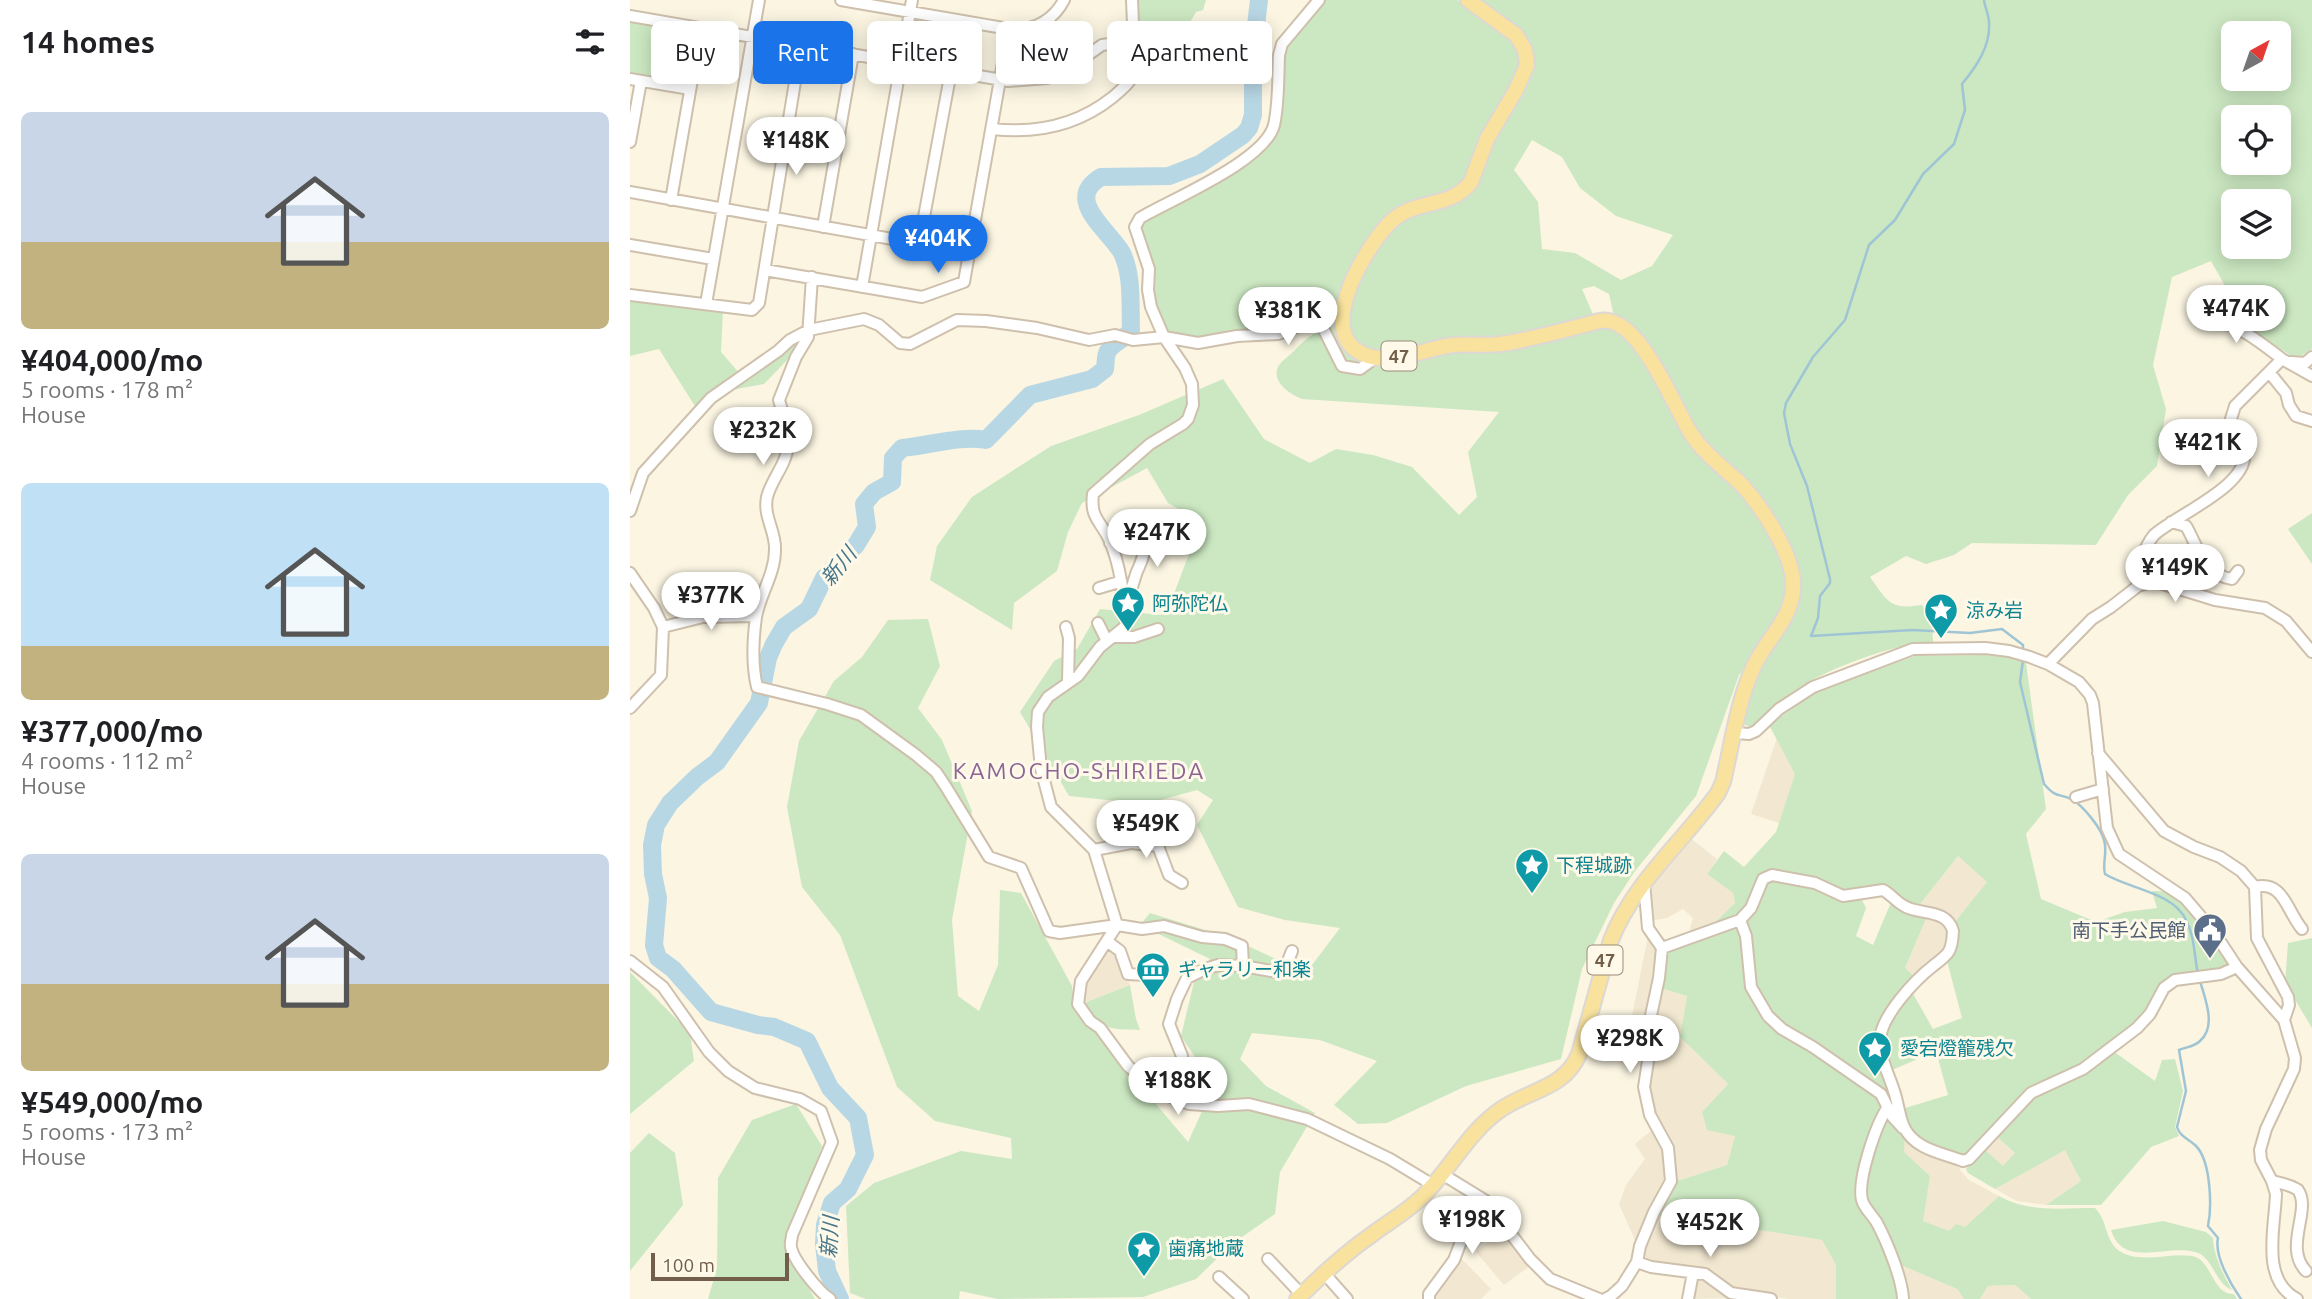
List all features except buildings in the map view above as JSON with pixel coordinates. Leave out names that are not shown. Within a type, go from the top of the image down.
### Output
[{"type":"main road","name":"47","points":[[1300,1297],[1362,1241],[1414,1204],[1487,1119],[1506,1106],[1553,1084],[1564,1077],[1574,1065],[1611,940],[1623,913],[1644,882],[1718,793],[1754,665],[1790,609],[1794,588],[1793,575],[1779,540],[1753,498],[1696,440],[1665,384],[1627,331],[1613,321],[1606,320],[1499,344],[1459,345],[1405,355],[1375,358],[1354,348],[1344,329],[1343,305],[1373,244],[1393,218],[1410,208],[1444,201],[1465,188],[1476,170],[1494,126],[1526,72],[1525,50],[1516,35],[1468,0]]},
{"type":"street","points":[[756,21],[759,0]]},
{"type":"street","points":[[841,0],[996,27]]},
{"type":"street","points":[[908,21],[912,0]]},
{"type":"street","points":[[1045,21],[1064,0]]},
{"type":"street","points":[[1132,0],[1133,21]]},
{"type":"street","points":[[1319,0],[1282,44],[1274,125],[1269,137],[1255,151],[1219,175],[1136,223],[1135,231],[1149,269],[1147,290],[1151,307],[1164,337],[1189,376],[1193,405],[1188,419],[1150,444],[1093,494],[1094,517],[1110,543],[1124,598],[1126,626],[1109,639],[1078,676],[1048,697],[1038,712],[1041,769],[1051,807],[1094,850],[1117,925],[1081,981],[1078,1004],[1128,1066],[1147,1084],[1189,1104],[1249,1104],[1307,1119],[1486,1201],[1539,1269],[1557,1283],[1599,1299]]},
{"type":"street","points":[[630,16],[660,21]]},
{"type":"street","points":[[706,303],[753,37],[739,35]]},
{"type":"street","points":[[853,54],[867,56]]},
{"type":"street","points":[[630,142],[636,80],[690,89]]},
{"type":"street","points":[[671,200],[691,84]]},
{"type":"street","points":[[630,295],[752,310],[758,303],[795,84]]},
{"type":"street","points":[[823,227],[848,84]]},
{"type":"street","points":[[862,287],[897,84]]},
{"type":"street","points":[[919,244],[949,84]]},
{"type":"street","points":[[765,270],[922,297],[964,282],[999,84]]},
{"type":"street","points":[[992,129],[1044,129],[1070,121],[1093,110],[1126,84]]},
{"type":"street","points":[[630,192],[970,253]]},
{"type":"street","points":[[630,245],[713,259]]},
{"type":"street","points":[[812,277],[808,337],[784,384],[779,400],[788,424],[789,438],[784,462],[767,495],[765,513],[776,545],[775,559],[756,616],[753,674],[757,687],[861,715],[916,755],[936,772],[989,858],[1021,868],[1049,931],[1060,933],[1117,925],[1142,929],[1164,926],[1202,937],[1225,939],[1242,946],[1243,966]]},
{"type":"street","points":[[630,511],[643,473],[711,398],[790,340],[809,330],[864,319],[879,325],[900,342],[910,344],[957,320],[1037,328],[1089,340],[1115,335],[1133,340],[1164,337],[1198,343],[1237,336],[1269,336],[1312,320],[1322,326],[1334,355],[1342,366],[1360,369],[1375,358]]},
{"type":"street","points":[[2214,320],[2238,328],[2312,376]]},
{"type":"street","points":[[2282,359],[2305,363],[2312,357]]},
{"type":"street","points":[[2137,586],[2137,577],[2148,543],[2171,522],[2235,479],[2244,464],[2244,450],[2230,422],[2235,406],[2282,359]]},
{"type":"street","points":[[2269,372],[2286,393],[2296,416],[2312,421]]},
{"type":"street","points":[[1110,543],[1128,530],[1130,518]]},
{"type":"street","points":[[2171,522],[2186,526],[2200,555],[2211,569],[2222,577],[2232,579],[2238,571]]},
{"type":"street","points":[[1124,598],[1133,589],[1142,562],[1146,542],[1143,528]]},
{"type":"street","points":[[630,573],[654,608],[663,627],[661,675],[630,708]]},
{"type":"street","points":[[2048,664],[2092,619],[2137,586],[2153,581],[2215,600],[2265,608],[2286,621],[2312,652]]},
{"type":"street","points":[[1099,588],[1119,582]]},
{"type":"street","points":[[663,627],[703,617],[756,616]]},
{"type":"street","points":[[1098,623],[1109,639]]},
{"type":"street","points":[[1066,627],[1069,638],[1068,681]]},
{"type":"street","points":[[1109,639],[1134,637],[1158,629]]},
{"type":"street","points":[[1735,733],[1749,734],[1756,731],[1779,709],[1813,687],[1913,649],[1985,648],[2008,651],[2048,664],[2079,682],[2090,695],[2107,828],[2119,855],[2185,898],[2214,932],[2237,967],[2284,1020],[2295,1058],[2294,1069],[2266,1129],[2260,1150],[2265,1170],[2276,1194],[2272,1255],[2274,1271],[2284,1290],[2297,1299]]},
{"type":"street","points":[[2098,753],[2164,831],[2220,857],[2241,872],[2255,887],[2258,938],[2288,997],[2289,1005],[2284,1020]]},
{"type":"street","points":[[2076,797],[2103,789]]},
{"type":"street","points":[[1157,825],[1154,831],[1169,875],[1182,883]]},
{"type":"street","points":[[1094,850],[1131,843],[1158,846]]},
{"type":"street","points":[[1662,948],[1741,920],[1751,908],[1763,879],[1772,875],[1815,883],[1843,896],[1883,890],[1905,907],[1936,913],[1952,925],[1949,953],[1894,1009],[1883,1028],[1880,1040],[1882,1056],[1906,1130]]},
{"type":"street","points":[[1605,1299],[1622,1286],[1637,1262],[1640,1246],[1654,1212],[1671,1181],[1668,1147],[1652,1121],[1644,1087],[1650,1020],[1660,978],[1662,948],[1647,928],[1644,882]]},
{"type":"street","points":[[2255,887],[2274,887],[2284,897],[2294,920],[2302,929]]},
{"type":"street","points":[[1741,920],[1746,936],[1751,987],[1768,1016],[1782,1029],[1881,1094],[1899,1125],[1924,1147],[1963,1161],[1969,1159],[2032,1093],[2084,1069],[2112,1049],[2145,1020],[2169,983],[2229,972],[2237,967]]},
{"type":"street","points":[[1107,941],[1120,951],[1128,974],[1145,975]]},
{"type":"street","points":[[1189,1104],[1182,1056],[1169,1024],[1187,978],[1205,968],[1218,965],[1283,973],[1292,951]]},
{"type":"street","points":[[630,961],[663,987],[709,1052],[729,1071],[755,1088],[800,1099],[821,1111],[832,1142],[792,1235],[791,1247],[812,1282],[830,1299]]},
{"type":"street","points":[[1888,1107],[1874,1133],[1866,1163],[1862,1198],[1885,1240],[1902,1288],[1903,1299]]},
{"type":"street","points":[[2272,1181],[2300,1191],[2307,1203],[2310,1217],[2300,1244],[2299,1258],[2306,1271]]},
{"type":"street","points":[[1429,1299],[1429,1294],[1454,1259],[1468,1223],[1486,1201]]},
{"type":"street","points":[[1268,1259],[1300,1297]]},
{"type":"street","points":[[1637,1262],[1710,1276],[1731,1293],[1771,1299]]},
{"type":"street","points":[[1324,1273],[1348,1299]]},
{"type":"street","points":[[1688,1299],[1693,1273]]},
{"type":"street","points":[[1219,1277],[1243,1299]]},
{"type":"shaded area","points":[[1777,738],[1796,774],[1779,823],[1751,814]]},
{"type":"shaded area","points":[[1689,837],[1717,859],[1707,874],[1733,893],[1735,903],[1715,922],[1688,936],[1693,918],[1683,909],[1667,918],[1650,921],[1649,886]]},
{"type":"shaded area","points":[[1958,856],[1988,882],[1954,923],[1917,908]]},
{"type":"shaded area","points":[[1928,914],[1949,926],[1946,952],[1917,979],[1905,968]]},
{"type":"shaded area","points":[[1648,936],[1660,949],[1647,1028],[1631,1021]]},
{"type":"shaded area","points":[[1108,946],[1115,949],[1130,985],[1084,1003],[1083,983]]},
{"type":"shaded area","points":[[1660,988],[1687,996],[1680,1037],[1728,1084],[1702,1112],[1735,1136],[1727,1165],[1674,1182],[1648,1100],[1653,1020]]},
{"type":"shaded area","points":[[1653,1129],[1665,1148],[1669,1181],[1637,1245],[1619,1204],[1626,1185],[1645,1159],[1635,1144]]},
{"type":"shaded area","points":[[1905,1134],[1959,1164],[1960,1170],[1969,1180],[1999,1196],[1965,1228],[1949,1232],[1922,1221],[1930,1176],[1903,1152]]},
{"type":"shaded area","points":[[1995,1135],[2016,1154],[2003,1167],[1983,1148]]},
{"type":"shaded area","points":[[2065,1149],[2081,1181],[2046,1205],[2017,1201],[1995,1189]]},
{"type":"shaded area","points":[[1657,1213],[1723,1244],[1740,1227],[1822,1240],[1836,1265],[1836,1299],[1789,1299],[1737,1292],[1712,1274],[1644,1260],[1642,1257]]},
{"type":"shaded area","points":[[1505,1228],[1531,1265],[1504,1285],[1476,1252]]},
{"type":"shaded area","points":[[1458,1255],[1491,1289],[1481,1299],[1431,1299]]},
{"type":"shaded area","points":[[1896,1263],[1957,1289],[1964,1299],[1906,1299]]},
{"type":"shaded area","points":[[1696,1277],[1704,1277],[1736,1298],[1690,1299]]},
{"type":"shaded area","points":[[2015,1285],[2031,1299],[1980,1299],[1988,1286]]},
{"type":"green space","points":[[1135,0],[1206,0],[1203,10],[1196,12],[1191,21],[1136,21]]},
{"type":"green space","points":[[1321,0],[1457,0],[1479,11],[1508,35],[1515,45],[1521,68],[1462,183],[1439,196],[1421,198],[1393,210],[1376,231],[1337,303],[1338,328],[1350,353],[1365,361],[1375,361],[1482,346],[1605,324],[1623,333],[1755,508],[1783,562],[1788,587],[1782,612],[1739,675],[1696,796],[1635,871],[1614,903],[1582,969],[1561,1059],[1466,1086],[1387,1123],[1358,1124],[1334,1105],[1377,1061],[1320,1040],[1252,1033],[1240,1059],[1266,1086],[1315,1113],[1280,1172],[1275,1214],[1232,1244],[1196,1279],[1143,1297],[998,1299],[960,1291],[959,1299],[866,1299],[850,1293],[846,1206],[874,1183],[961,1151],[1012,1159],[1011,1138],[935,1121],[897,1087],[840,935],[802,887],[787,807],[799,741],[834,681],[862,657],[888,620],[928,619],[940,666],[918,708],[942,740],[972,811],[952,920],[958,996],[979,1011],[998,965],[1000,890],[1021,893],[1072,986],[1075,1008],[1188,1142],[1210,1094],[1201,1066],[1181,1036],[1194,982],[1210,959],[1140,925],[1150,913],[1231,938],[1306,973],[1340,928],[1285,920],[1238,907],[1197,825],[1213,800],[1197,790],[1146,804],[1069,796],[1020,712],[1054,661],[1077,649],[1100,609],[1161,615],[1172,599],[1201,522],[1168,503],[1147,468],[1082,503],[1068,532],[1057,571],[1014,603],[1012,630],[930,580],[937,546],[972,497],[1051,446],[1139,415],[1223,379],[1264,439],[1310,463],[1336,449],[1373,455],[1412,467],[1459,515],[1477,497],[1468,452],[1499,412],[1302,399],[1280,383],[1277,378],[1278,367],[1306,339],[1320,331],[1322,324],[1199,341],[1167,336],[1154,306],[1138,224],[1268,143],[1285,46]]},
{"type":"green space","points":[[1481,0],[2312,0],[2312,349],[2296,359],[2249,328],[2211,261],[2172,277],[2153,365],[2166,409],[2157,466],[2128,495],[2096,545],[1972,543],[1954,555],[1926,564],[1906,556],[1870,577],[1881,593],[1896,605],[1922,605],[1932,619],[1933,642],[1880,652],[1824,674],[1794,691],[1753,728],[1743,724],[1753,681],[1797,608],[1799,588],[1796,564],[1702,442],[1613,312],[1609,294],[1594,286],[1582,289],[1595,319],[1498,341],[1381,352],[1366,350],[1355,342],[1347,321],[1350,298],[1378,245],[1403,219],[1453,203],[1530,78],[1533,68],[1522,33]],"holes":[[[1532,140],[1562,157],[1580,188],[1616,216],[1673,235],[1652,266],[1621,280],[1575,253],[1542,249],[1538,202],[1514,170]]]},
{"type":"green space","points":[[630,20],[651,24],[651,79],[630,76]]},
{"type":"green space","points":[[630,299],[723,309],[721,352],[741,375],[698,411],[659,349],[630,356]]},
{"type":"green space","points":[[802,337],[795,352],[764,384],[726,391]]},
{"type":"green space","points":[[2312,513],[2312,564],[2288,529]]},
{"type":"green space","points":[[1915,656],[2007,657],[2026,663],[2046,809],[2026,834],[2041,899],[2096,922],[2125,912],[2157,908],[2152,891],[2169,892],[2195,913],[2230,965],[2228,969],[2174,978],[2148,1012],[2082,1067],[2036,1087],[1963,1158],[1932,1148],[1908,1129],[1902,1109],[1948,1095],[1936,1051],[1890,1071],[1885,1045],[1890,1021],[1912,992],[1933,1029],[1962,1018],[1947,961],[1954,923],[1987,882],[1958,856],[1917,908],[1907,904],[1888,889],[1850,893],[1772,873],[1739,918],[1702,930],[1735,903],[1733,893],[1707,874],[1724,851],[1744,867],[1776,832],[1795,774],[1769,725],[1816,692]]},
{"type":"green space","points":[[1768,879],[1860,896],[1866,908],[1856,936],[1873,945],[1892,900],[1928,914],[1905,968],[1917,979],[1880,1027],[1899,1121],[1886,1098],[1783,1027],[1756,993],[1743,920]]},
{"type":"green space","points":[[1739,926],[1751,995],[1812,1049],[1879,1096],[1883,1104],[1858,1198],[1876,1228],[1899,1289],[1899,1299],[1836,1299],[1836,1265],[1822,1240],[1740,1227],[1723,1244],[1696,1244],[1657,1213],[1674,1182],[1727,1165],[1735,1136],[1707,1130],[1702,1112],[1728,1084],[1680,1037],[1687,996],[1660,988],[1666,951]]},
{"type":"green space","points":[[2312,938],[2312,1028],[2285,983],[2288,943]]},
{"type":"green space","points":[[630,972],[690,1033],[694,1061],[630,1114]]},
{"type":"green space","points":[[1130,985],[1140,1030],[1107,1027],[1096,1019],[1084,1003]]},
{"type":"green space","points":[[2113,1051],[2155,1081],[2162,1060],[2175,1059],[2183,1091],[2175,1127],[2179,1136],[2151,1147],[2101,1205],[2046,1205],[2081,1181],[2065,1150],[1995,1189],[1968,1173],[1966,1169],[1983,1148],[2003,1166],[2015,1153],[1995,1135],[2028,1100]]},
{"type":"green space","points":[[796,1104],[822,1146],[788,1241],[791,1258],[815,1299],[708,1299],[717,1268],[718,1178],[752,1120]]},
{"type":"green space","points":[[1885,1116],[1905,1134],[1904,1152],[1930,1176],[1923,1221],[1949,1231],[1956,1224],[1965,1227],[1999,1196],[2034,1207],[2095,1208],[2118,1250],[2135,1257],[2192,1256],[2204,1263],[2221,1289],[2234,1294],[2237,1299],[2031,1299],[2015,1285],[1988,1286],[1980,1299],[1964,1299],[1957,1289],[1896,1263],[1865,1201],[1869,1163]]},
{"type":"green space","points":[[649,1133],[675,1153],[683,1205],[630,1271],[630,1153]]},
{"type":"green space","points":[[2163,1221],[2206,1232],[2213,1238],[2217,1259],[2232,1290],[2226,1287],[2206,1259],[2195,1252],[2135,1252],[2125,1249],[2117,1242],[2111,1230]]},
{"type":"waterway","name":"新川","points":[[840,1299],[827,1271],[825,1225],[832,1203],[848,1189],[865,1155],[858,1118],[830,1088],[807,1041],[774,1027],[711,1012],[673,969],[658,958],[654,945],[658,898],[653,874],[652,845],[656,825],[670,803],[717,762],[759,703],[768,658],[774,644],[784,627],[809,609],[824,578],[856,545],[867,527],[864,504],[874,492],[892,482],[893,458],[902,448],[955,440],[986,440],[1030,395],[1092,379],[1105,369],[1108,351],[1131,330],[1129,281],[1122,253],[1092,215],[1086,195],[1090,186],[1101,177],[1169,176],[1200,164],[1243,135],[1249,128],[1253,115],[1253,51],[1259,0]]},
{"type":"waterway","points":[[1984,0],[1989,19],[1988,39],[1977,63],[1962,84],[1965,110],[1954,144],[1923,174],[1895,220],[1869,245],[1845,320],[1813,357],[1786,403],[1784,413],[1790,444],[1807,486],[1830,579],[1820,596],[1818,618],[1811,636],[1912,630],[1970,633],[2002,629],[2023,645],[2023,650]]},
{"type":"waterway","points":[[2023,660],[2020,682],[2044,784],[2055,794],[2077,803],[2096,824],[2105,844],[2105,874],[2161,897],[2180,911],[2191,933],[2198,974]]},
{"type":"waterway","points":[[2200,981],[2207,1004],[2208,1028],[2198,1043],[2179,1050],[2186,1091],[2177,1127],[2182,1136],[2196,1146],[2205,1162],[2210,1196],[2208,1226],[2218,1238],[2221,1262],[2241,1299]]},
{"type":"place","name":"阿弥陀仏","points":[[1128,633]]},
{"type":"place","name":"涼み岩","points":[[1941,640]]},
{"type":"place","name":"下程城跡","points":[[1532,895]]},
{"type":"place","name":"南下手公民館","points":[[2210,960]]},
{"type":"place","name":"ギャラリー和楽","points":[[1153,999]]},
{"type":"place","name":"愛宕燈籠残欠","points":[[1875,1078]]},
{"type":"place","name":"歯痛地蔵","points":[[1144,1278]]},
{"type":"district","name":"KAMOCHO-SHIRIEDA","points":[[1079,770]]}]
